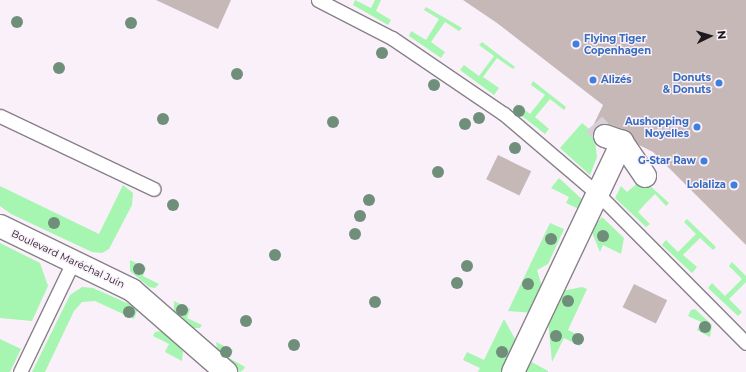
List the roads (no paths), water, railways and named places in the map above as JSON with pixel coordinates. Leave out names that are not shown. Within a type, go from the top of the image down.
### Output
[{"type":"street","points":[[512,372],[598,194],[613,139],[645,176]]},
{"type":"street","name":"Boulevard Maréchal Juin","points":[[0,226],[132,290],[226,372]]},
{"type":"lane","points":[[318,0],[392,38],[510,119],[598,194],[746,342]]},
{"type":"lane","points":[[0,116],[154,189]]},
{"type":"lane","points":[[20,372],[73,262]]},
{"type":"tunnel","points":[[594,124],[605,136]]},
{"type":"place","name":"Flying Tiger Copenhagen","points":[[576,44]]},
{"type":"place","name":"Alizés","points":[[593,80]]},
{"type":"place","name":"Donuts & Donuts","points":[[719,83]]},
{"type":"place","name":"Aushopping Noyelles","points":[[697,127]]},
{"type":"place","name":"G-Star Raw","points":[[704,161]]},
{"type":"place","name":"Lolaliza","points":[[734,185]]}]
